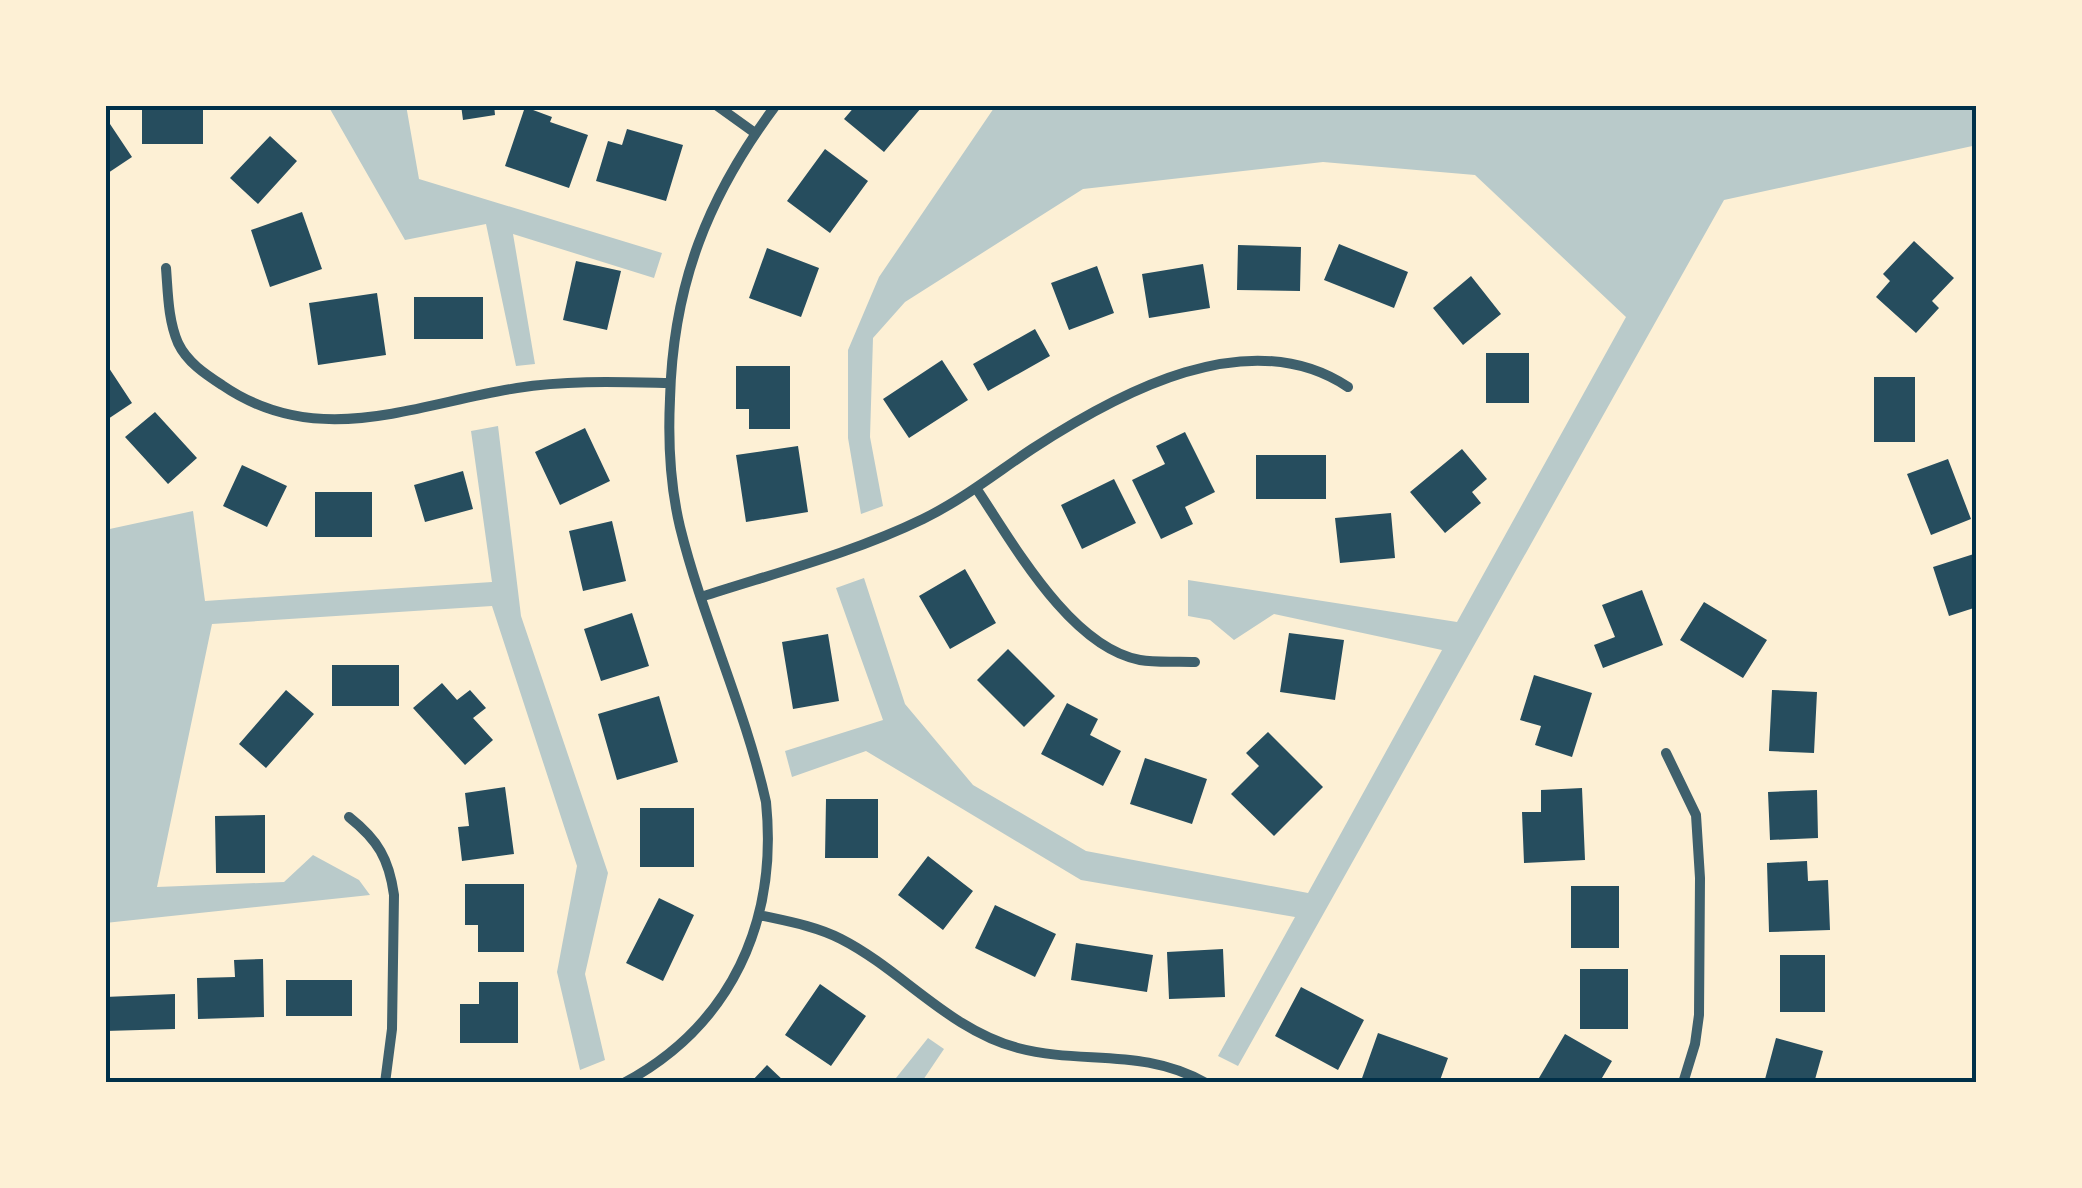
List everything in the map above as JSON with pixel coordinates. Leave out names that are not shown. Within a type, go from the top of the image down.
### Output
[{"type":"street","points":[[716,105],[755,134]]},
{"type":"street","points":[[624,1083],[675,1048],[708,1016],[727,991],[748,950],[759,915],[770,842],[766,802],[701,597],[674,494],[668,438],[671,350],[684,280],[700,234],[755,134],[776,105]]},
{"type":"street","points":[[166,268],[171,324],[186,357],[230,391],[301,418],[374,419],[516,388],[670,383]]},
{"type":"street","points":[[701,597],[873,540],[926,518],[1108,404],[1153,384],[1203,369],[1256,361],[1304,364],[1348,386]]},
{"type":"street","points":[[976,488],[1070,618],[1096,640],[1140,660],[1194,662]]},
{"type":"street","points":[[1666,752],[1696,815],[1700,878],[1699,1014],[1695,1044],[1682,1083]]},
{"type":"street","points":[[350,817],[386,856],[394,895],[392,1030],[385,1083]]},
{"type":"street","points":[[759,915],[838,937],[877,960],[977,1032],[1017,1048],[1132,1058],[1158,1063],[1206,1083]]},
{"type":"shaded area","points":[[321,105],[406,105],[419,179],[662,253],[654,278],[513,234],[535,364],[516,366],[486,224],[405,240],[330,109]]},
{"type":"shaded area","points":[[996,105],[1977,105],[1977,145],[1724,200],[1238,1066],[1218,1056],[1295,917],[1081,880],[866,751],[792,777],[785,751],[883,720],[836,588],[864,578],[905,704],[973,785],[1086,851],[1308,893],[1442,650],[1274,614],[1234,640],[1210,620],[1188,616],[1188,580],[1457,622],[1626,317],[1475,175],[1323,162],[1083,189],[905,302],[873,338],[870,437],[883,506],[861,514],[848,438],[848,350],[879,277]]},
{"type":"shaded area","points":[[498,426],[521,616],[608,873],[585,974],[605,1060],[580,1070],[557,972],[577,866],[492,606],[212,624],[157,887],[284,882],[313,855],[359,880],[370,895],[105,923],[105,530],[193,511],[205,601],[492,582],[471,431]]},
{"type":"shaded area","points":[[928,1038],[944,1049],[921,1083],[892,1083]]},
{"type":"building","points":[[142,105],[203,105],[203,144],[142,144]]},
{"type":"building","points":[[461,105],[494,105],[495,115],[463,120]]},
{"type":"building","points":[[856,105],[921,108],[884,152],[844,119]]},
{"type":"building","points":[[525,107],[552,117],[550,122],[588,135],[569,188],[505,166]]},
{"type":"building","points":[[110,124],[132,157],[105,175],[105,128]]},
{"type":"building","points":[[627,129],[683,145],[666,201],[596,181],[608,141],[622,145]]},
{"type":"building","points":[[270,136],[297,161],[258,204],[230,178]]},
{"type":"building","points":[[825,149],[868,181],[830,233],[787,201]]},
{"type":"building","points":[[302,212],[322,269],[270,287],[251,230]]},
{"type":"building","points":[[1914,241],[1954,278],[1932,301],[1939,308],[1916,333],[1876,297],[1890,281],[1883,274]]},
{"type":"building","points":[[1339,244],[1408,272],[1394,308],[1324,280]]},
{"type":"building","points":[[1238,245],[1301,247],[1300,291],[1237,290]]},
{"type":"building","points":[[767,248],[819,268],[801,317],[749,298]]},
{"type":"building","points":[[576,261],[621,271],[607,330],[563,320]]},
{"type":"building","points":[[1203,264],[1210,308],[1149,318],[1142,274]]},
{"type":"building","points":[[1097,266],[1114,313],[1069,330],[1051,283]]},
{"type":"building","points":[[1471,276],[1501,314],[1463,345],[1433,308]]},
{"type":"building","points":[[377,293],[386,355],[318,365],[309,303]]},
{"type":"building","points":[[414,297],[483,297],[483,339],[414,339]]},
{"type":"building","points":[[1035,329],[1050,356],[988,391],[973,364]]},
{"type":"building","points":[[1486,353],[1529,353],[1529,403],[1486,403]]},
{"type":"building","points":[[942,360],[968,400],[909,438],[883,399]]},
{"type":"building","points":[[105,362],[132,403],[105,421]]},
{"type":"building","points":[[736,366],[790,366],[790,429],[749,429],[749,409],[736,409]]},
{"type":"building","points":[[1874,377],[1915,377],[1915,442],[1874,442]]},
{"type":"building","points":[[155,412],[197,458],[168,484],[125,437]]},
{"type":"building","points":[[585,428],[610,481],[560,505],[535,452]]},
{"type":"building","points":[[1185,432],[1215,492],[1185,507],[1193,524],[1161,539],[1132,480],[1165,464],[1156,446]]},
{"type":"building","points":[[798,446],[808,512],[746,522],[736,455]]},
{"type":"building","points":[[1462,449],[1487,479],[1472,492],[1481,503],[1445,533],[1410,492]]},
{"type":"building","points":[[1256,455],[1326,455],[1326,499],[1256,499]]},
{"type":"building","points":[[1948,459],[1971,519],[1931,535],[1907,474]]},
{"type":"building","points":[[242,465],[287,486],[267,527],[223,506]]},
{"type":"building","points":[[463,471],[473,509],[425,522],[414,485]]},
{"type":"building","points":[[1114,479],[1136,523],[1082,549],[1061,505]]},
{"type":"building","points":[[315,492],[372,492],[372,537],[315,537]]},
{"type":"building","points":[[1391,513],[1395,558],[1340,563],[1335,518]]},
{"type":"building","points":[[612,521],[626,581],[583,591],[569,531]]},
{"type":"building","points":[[1977,553],[1977,607],[1949,616],[1933,567]]},
{"type":"building","points":[[965,569],[996,623],[950,649],[919,596]]},
{"type":"building","points":[[1642,590],[1663,645],[1603,668],[1594,645],[1615,637],[1602,605]]},
{"type":"building","points":[[1704,602],[1767,640],[1743,678],[1680,640]]},
{"type":"building","points":[[632,613],[649,666],[601,681],[584,629]]},
{"type":"building","points":[[1289,633],[1344,640],[1335,700],[1280,692]]},
{"type":"building","points":[[828,634],[839,701],[793,709],[782,642]]},
{"type":"building","points":[[1008,649],[1055,696],[1024,727],[977,680]]},
{"type":"building","points":[[332,665],[399,665],[399,706],[332,706]]},
{"type":"building","points":[[1534,675],[1592,693],[1572,757],[1535,745],[1541,726],[1520,720]]},
{"type":"building","points":[[442,683],[457,700],[470,690],[486,708],[473,718],[493,740],[465,765],[413,708]]},
{"type":"building","points":[[286,690],[314,714],[266,768],[239,744]]},
{"type":"building","points":[[1772,690],[1817,692],[1814,753],[1769,751]]},
{"type":"building","points":[[659,696],[678,762],[617,780],[598,714]]},
{"type":"building","points":[[1067,703],[1098,719],[1090,735],[1121,751],[1103,786],[1041,754]]},
{"type":"building","points":[[1268,732],[1323,787],[1274,836],[1231,794],[1259,766],[1246,753]]},
{"type":"building","points":[[1145,758],[1207,779],[1192,824],[1130,804]]},
{"type":"building","points":[[505,787],[514,854],[462,861],[458,827],[469,826],[465,793]]},
{"type":"building","points":[[1582,788],[1585,860],[1524,863],[1522,812],[1541,812],[1541,790]]},
{"type":"building","points":[[1817,790],[1818,838],[1770,840],[1768,792]]},
{"type":"building","points":[[826,799],[878,799],[878,858],[825,858]]},
{"type":"building","points":[[640,808],[694,808],[694,867],[640,867]]},
{"type":"building","points":[[265,815],[265,873],[216,873],[215,816]]},
{"type":"building","points":[[928,856],[973,891],[943,930],[898,895]]},
{"type":"building","points":[[1807,861],[1808,881],[1828,880],[1830,930],[1769,932],[1767,863]]},
{"type":"building","points":[[465,884],[524,884],[524,952],[478,952],[478,925],[465,925]]},
{"type":"building","points":[[1571,886],[1619,886],[1619,948],[1571,948]]},
{"type":"building","points":[[659,898],[694,915],[663,981],[626,963]]},
{"type":"building","points":[[995,905],[1056,934],[1035,977],[975,948]]},
{"type":"building","points":[[1076,943],[1153,955],[1147,992],[1071,980]]},
{"type":"building","points":[[1223,949],[1225,997],[1169,999],[1167,952]]},
{"type":"building","points":[[1780,955],[1825,955],[1825,1012],[1780,1012]]},
{"type":"building","points":[[263,959],[264,1017],[198,1019],[197,978],[235,977],[234,960]]},
{"type":"building","points":[[1580,969],[1628,969],[1628,1029],[1580,1029]]},
{"type":"building","points":[[286,980],[352,980],[352,1016],[286,1016]]},
{"type":"building","points":[[479,982],[518,982],[518,1043],[460,1043],[460,1004],[479,1004]]},
{"type":"building","points":[[820,984],[866,1016],[831,1066],[785,1035]]},
{"type":"building","points":[[1301,987],[1364,1020],[1338,1070],[1275,1036]]},
{"type":"building","points":[[175,994],[175,1029],[105,1031],[105,997]]},
{"type":"building","points":[[1378,1033],[1448,1058],[1439,1083],[1361,1081]]},
{"type":"building","points":[[1565,1034],[1612,1061],[1599,1083],[1536,1083]]},
{"type":"building","points":[[1776,1038],[1823,1051],[1814,1083],[1764,1083]]},
{"type":"building","points":[[767,1065],[786,1083],[750,1083]]}]
